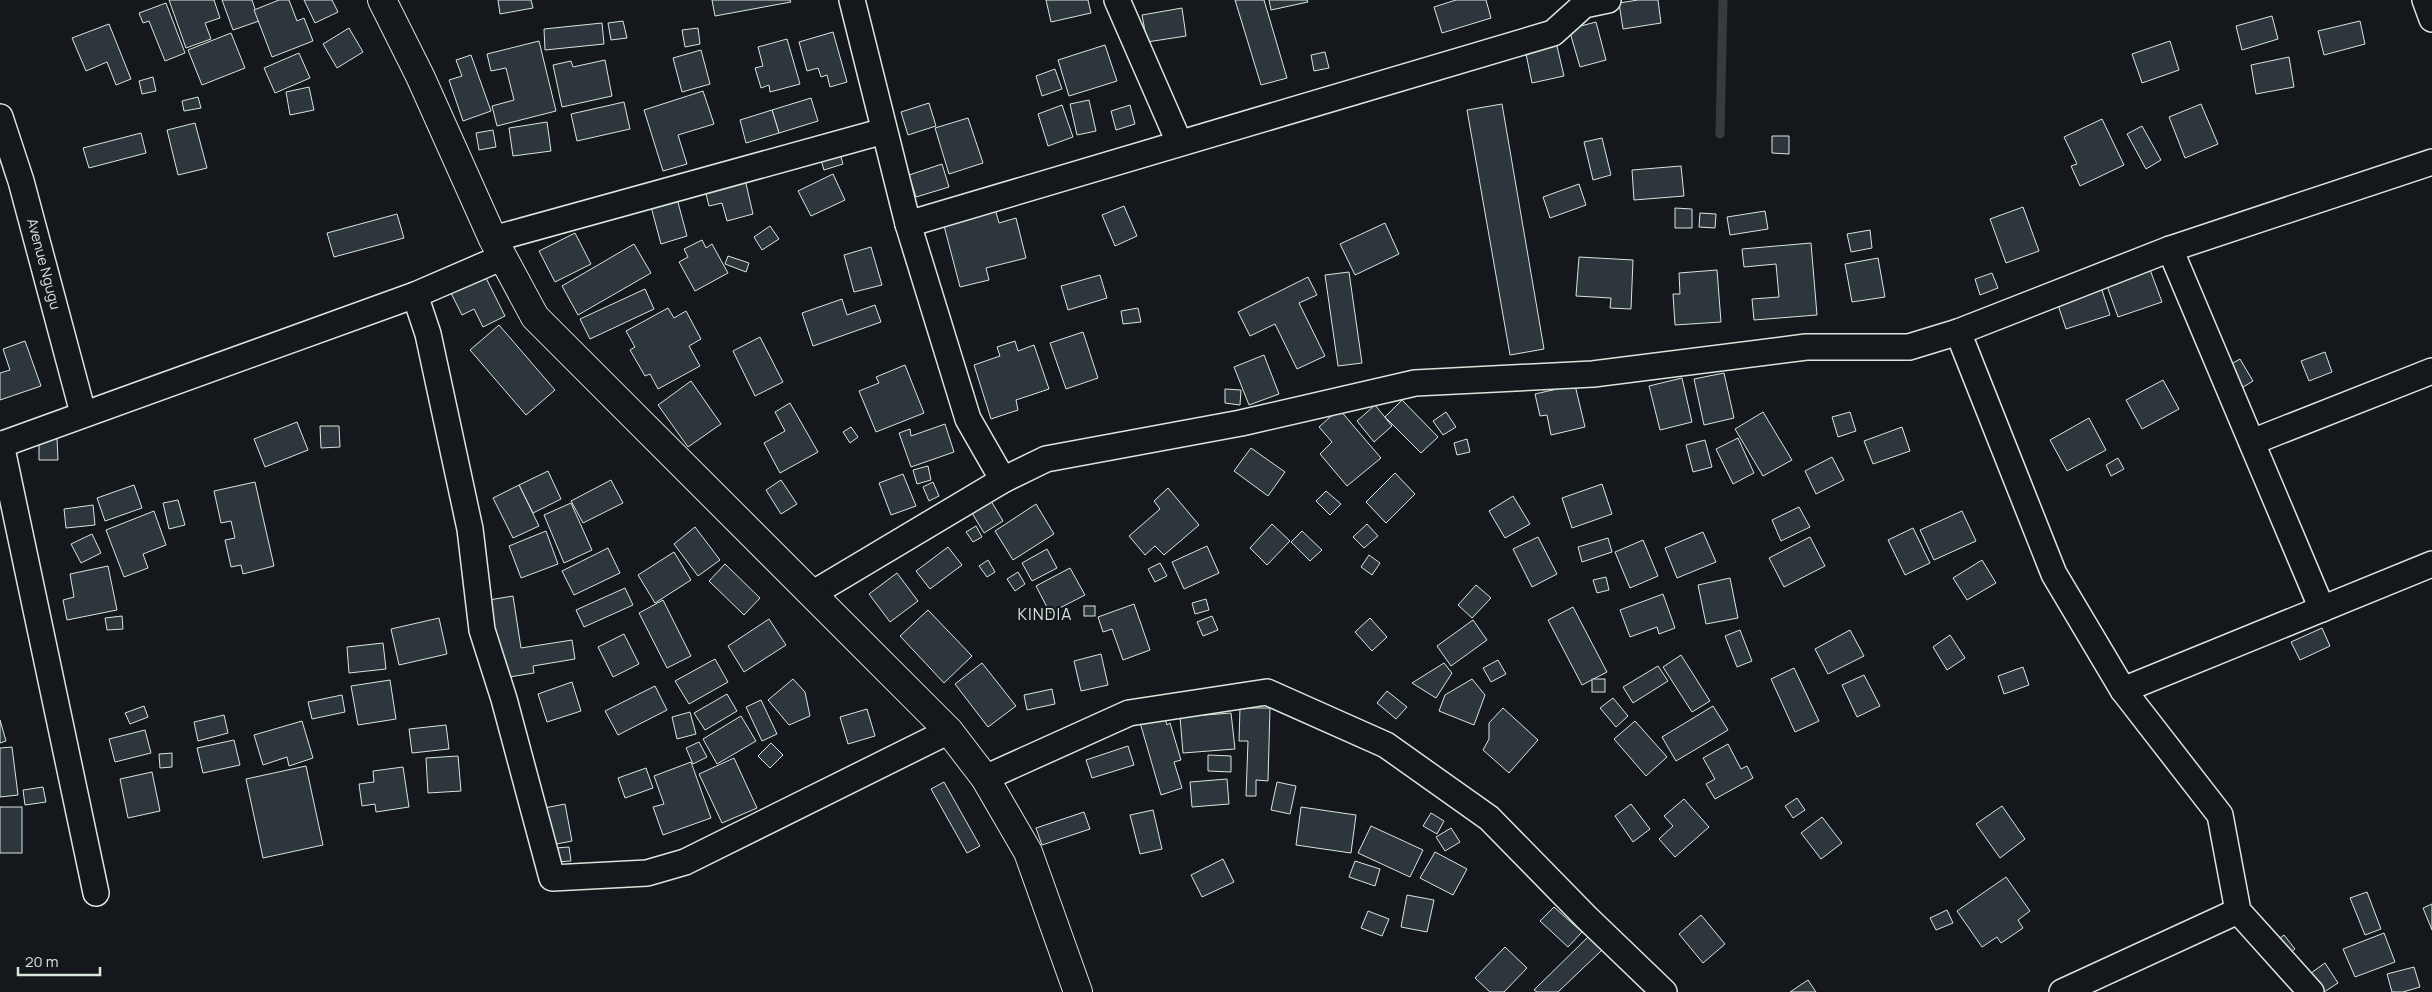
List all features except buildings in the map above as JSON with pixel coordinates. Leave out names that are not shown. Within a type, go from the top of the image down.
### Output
[{"type":"street","points":[[382,0],[420,76],[498,248],[535,317],[949,731],[985,778],[1028,852],[1078,992]]},
{"type":"street","points":[[852,0],[908,224],[968,419],[1003,480]]},
{"type":"street","points":[[1117,0],[1179,142]]},
{"type":"street","points":[[908,224],[1553,32],[1584,5],[1608,0]]},
{"type":"street","points":[[2425,0],[2432,19]]},
{"type":"street","name":"Avenue Ngugu","points":[[0,117],[21,181],[84,413]]},
{"type":"street","points":[[96,893],[0,445],[84,413],[415,295],[498,248],[884,131]]},
{"type":"street","points":[[812,594],[1003,480],[1046,459],[1241,423],[1415,382],[1593,374],[1806,347],[1909,347],[1958,332],[2170,249],[2432,162]]},
{"type":"street","points":[[2170,249],[2322,609]]},
{"type":"street","points":[[415,295],[428,334],[470,529],[482,630],[504,699],[552,878],[647,873],[685,862],[949,731]]},
{"type":"street","points":[[1958,332],[2054,574],[2123,690],[2220,816],[2238,911],[2312,992]]},
{"type":"street","points":[[2252,442],[2432,371]]},
{"type":"street","points":[[2123,690],[2432,564]]},
{"type":"street","points":[[985,778],[1129,713],[1267,692],[1386,745],[1489,818],[1586,917],[1664,992]]},
{"type":"street","points":[[2062,992],[2238,911]]},
{"type":"waterway","points":[[1720,134],[1723,0]]},
{"type":"district","name":"KINDIA","points":[[1045,614]]}]
